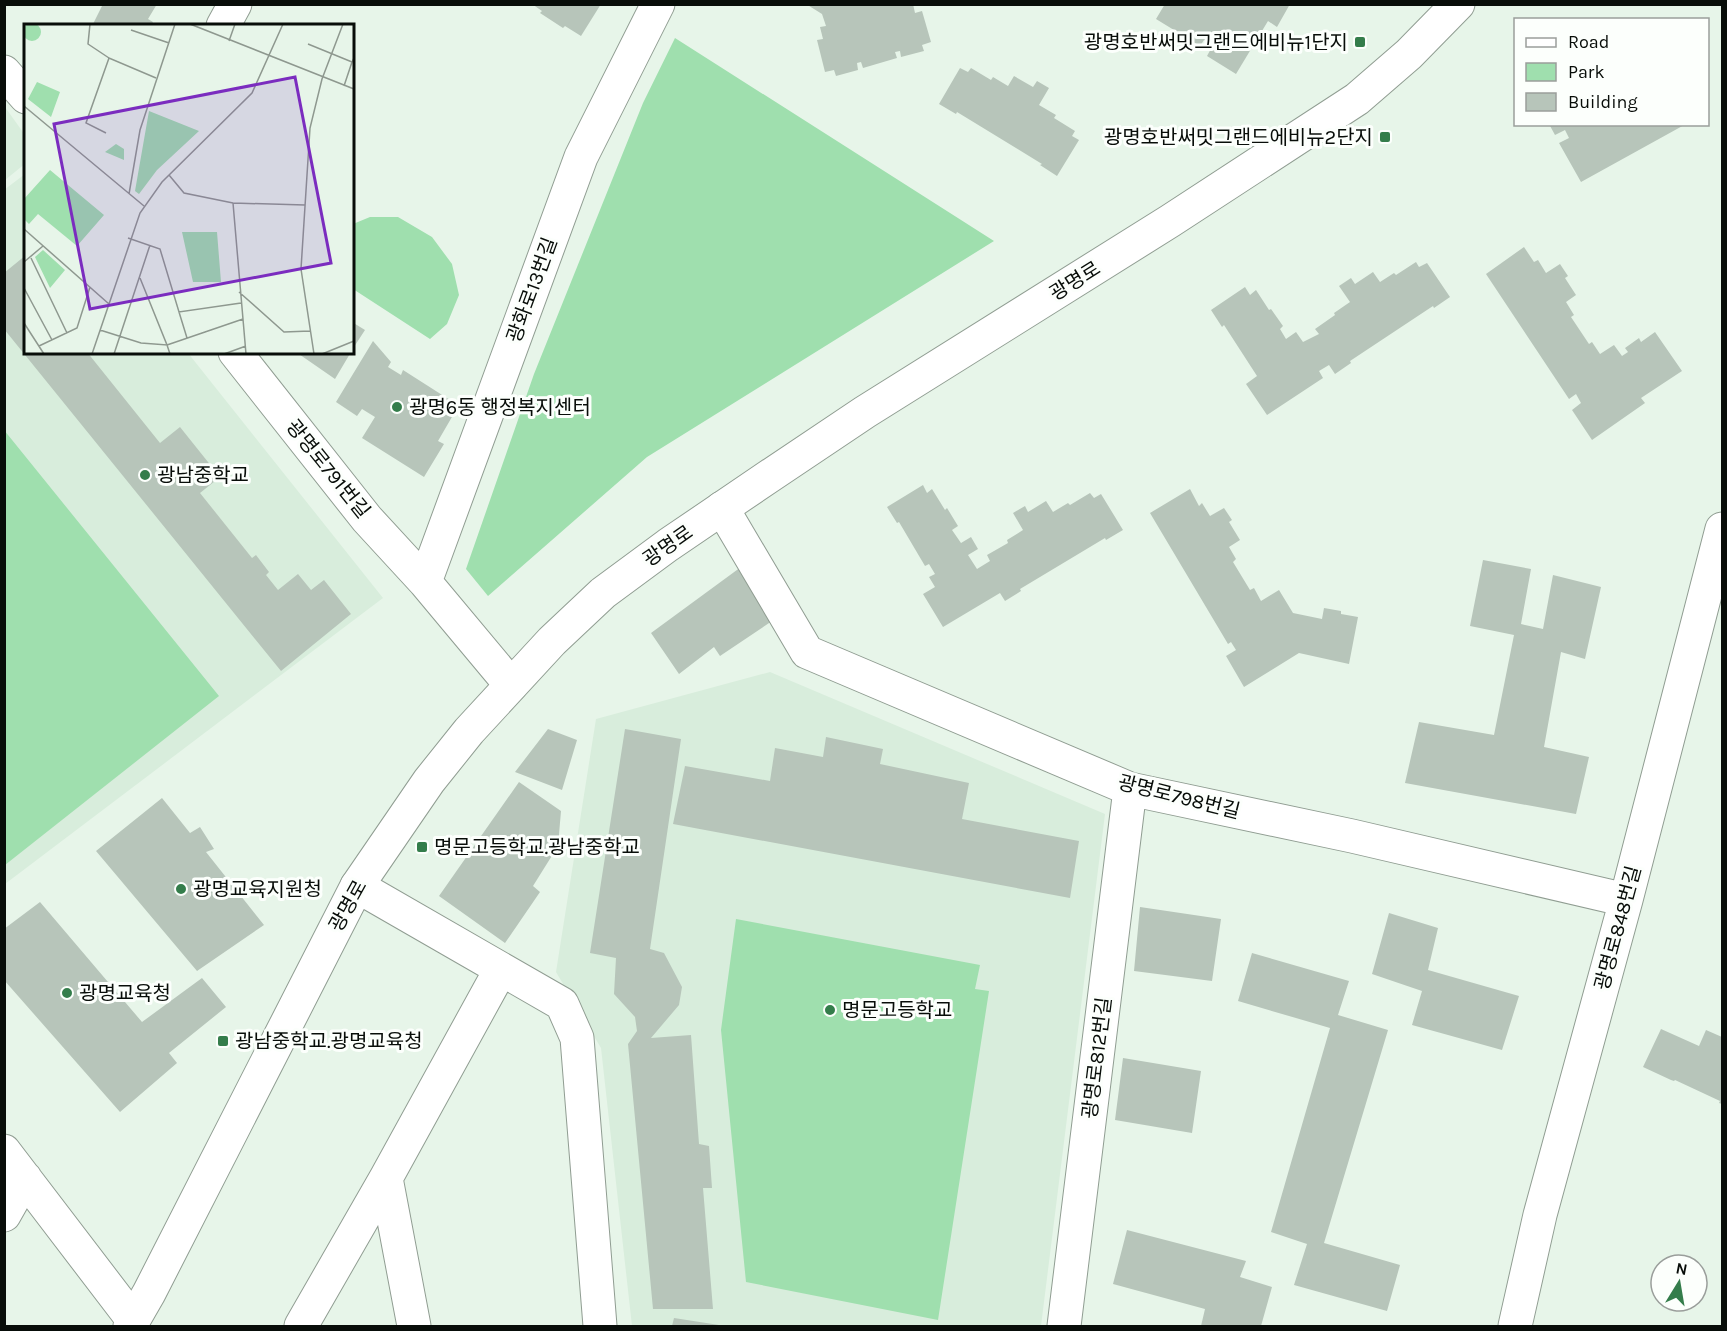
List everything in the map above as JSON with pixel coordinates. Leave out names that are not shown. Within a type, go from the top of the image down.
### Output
[{"type":"street","points":[[224,24],[235,4]]},
{"type":"street","name":"광화로13번길","points":[[425,582],[581,157],[657,4]]},
{"type":"street","name":"광명로","points":[[132,1323],[357,886],[429,781],[469,731],[552,641],[603,593],[722,508],[865,412],[1170,221],[1357,99],[1409,54],[1458,4]]},
{"type":"street","points":[[4,72],[24,95]]},
{"type":"street","name":"광명로791번길","points":[[237,354],[367,519],[425,582],[511,685]]},
{"type":"street","name":"광명로798번길","points":[[722,508],[807,652],[1130,789],[1352,836],[1626,900]]},
{"type":"street","name":"광명로848번길","points":[[1515,1326],[1540,1215],[1626,900],[1722,530]]},
{"type":"street","name":"광명로812번길","points":[[1064,1326],[1130,789]]},
{"type":"street","points":[[357,886],[562,1004],[577,1038],[600,1326]]},
{"type":"street","points":[[301,1326],[386,1178],[501,969]]},
{"type":"street","points":[[4,1151],[132,1323]]},
{"type":"street","points":[[4,1215],[25,1178]]},
{"type":"street","points":[[386,1178],[414,1326]]},
{"type":"shaded area","points":[[5,107],[24,134],[24,165],[5,180]]},
{"type":"shaded area","name":"광남중학교","points":[[24,175],[24,354],[189,354],[383,598],[5,884],[4,190]]},
{"type":"shaded area","name":"명문고등학교","points":[[770,672],[1105,814],[1041,1326],[632,1326],[601,1048],[556,972],[596,719]]},
{"type":"green space","points":[[675,38],[994,241],[647,457],[488,596],[466,569],[534,374],[643,103]]},
{"type":"green space","points":[[370,217],[398,217],[432,237],[452,264],[459,295],[447,324],[430,339],[354,290],[354,224]]},
{"type":"green space","points":[[4,430],[219,696],[5,865],[4,865]]},
{"type":"green space","points":[[736,919],[980,965],[975,989],[989,991],[938,1320],[746,1282],[721,1030]]},
{"type":"building","points":[[103,4],[157,4],[148,19],[153,22],[152,24],[93,24]]},
{"type":"building","points":[[532,4],[601,4],[581,36],[565,26],[563,28],[540,13],[542,11]]},
{"type":"building","points":[[806,4],[913,4],[915,13],[922,11],[931,42],[922,45],[924,51],[901,57],[900,51],[895,52],[897,58],[863,68],[861,62],[857,63],[858,70],[836,76],[834,70],[825,72],[817,40],[823,39],[820,27],[826,26],[822,14]]},
{"type":"building","points":[[1165,4],[1290,4],[1277,27],[1268,21],[1236,74],[1207,56],[1213,45],[1204,40],[1200,46],[1156,19]]},
{"type":"building","points":[[960,68],[968,72],[971,68],[991,80],[993,77],[1008,86],[1014,76],[1033,87],[1037,81],[1049,88],[1039,105],[1056,115],[1054,118],[1075,131],[1072,136],[1079,140],[1057,176],[1040,165],[1042,164],[957,112],[956,114],[939,104]]},
{"type":"building","points":[[1550,126],[1682,126],[1581,182],[1559,143],[1569,138],[1565,130],[1555,135]]},
{"type":"building","points":[[1524,247],[1534,262],[1538,260],[1546,273],[1560,264],[1568,276],[1565,278],[1576,295],[1566,302],[1574,315],[1571,317],[1589,344],[1592,342],[1600,354],[1614,345],[1622,356],[1628,352],[1625,348],[1639,338],[1641,342],[1655,332],[1682,371],[1641,398],[1645,403],[1592,440],[1572,410],[1581,403],[1576,394],[1569,399],[1486,274]]},
{"type":"building","points":[[24,257],[24,354],[4,329],[4,273]]},
{"type":"building","points":[[1416,262],[1419,267],[1427,263],[1450,297],[1350,361],[1351,363],[1335,374],[1329,365],[1319,371],[1323,378],[1267,415],[1246,384],[1257,376],[1224,325],[1222,327],[1211,310],[1245,287],[1250,295],[1256,290],[1283,326],[1280,329],[1286,339],[1296,332],[1303,342],[1319,334],[1315,329],[1350,302],[1339,286],[1351,278],[1355,284],[1373,272],[1380,282]]},
{"type":"building","points":[[354,323],[365,330],[354,347]]},
{"type":"building","name":"광명6동 행정복지센터","points":[[373,341],[391,362],[388,367],[401,375],[403,370],[450,400],[447,405],[456,410],[438,441],[444,444],[424,477],[362,438],[375,417],[362,409],[357,416],[336,402]]},
{"type":"building","points":[[24,354],[89,354],[160,443],[180,427],[220,477],[200,493],[252,558],[256,555],[269,572],[266,575],[278,590],[298,574],[311,590],[324,580],[351,614],[281,671]]},
{"type":"building","points":[[299,354],[350,354],[335,379]]},
{"type":"building","points":[[923,485],[927,493],[932,489],[945,510],[947,508],[958,526],[952,530],[961,543],[971,537],[978,549],[968,555],[977,569],[990,561],[987,555],[1008,543],[1007,540],[1023,530],[1013,513],[1025,506],[1028,512],[1046,501],[1053,512],[1090,493],[1094,498],[1101,494],[1123,530],[1106,540],[1105,538],[1020,589],[1021,591],[1005,601],[1000,593],[943,627],[923,594],[935,587],[929,577],[935,574],[929,564],[925,566],[899,522],[897,523],[887,507]]},
{"type":"building","points":[[1190,489],[1199,506],[1202,503],[1210,516],[1224,508],[1232,520],[1229,522],[1240,540],[1229,547],[1236,559],[1233,562],[1250,590],[1254,588],[1261,601],[1279,590],[1293,613],[1322,619],[1324,608],[1358,617],[1349,664],[1299,653],[1244,687],[1226,656],[1236,650],[1231,642],[1228,644],[1150,513]]},
{"type":"building","points":[[1483,560],[1531,569],[1521,624],[1543,629],[1553,575],[1601,587],[1585,659],[1561,652],[1544,747],[1589,757],[1576,814],[1405,783],[1419,722],[1494,735],[1514,635],[1470,626]]},
{"type":"building","points":[[741,567],[772,621],[720,656],[714,647],[679,674],[651,633]]},
{"type":"building","points":[[548,729],[577,740],[562,790],[515,772]]},
{"type":"building","points":[[625,729],[681,739],[650,949],[664,953],[682,987],[679,1005],[651,1038],[691,1035],[699,1144],[709,1146],[712,1188],[703,1188],[713,1309],[653,1309],[628,1044],[637,1031],[635,1017],[614,994],[616,958],[590,953]]},
{"type":"building","points":[[826,737],[883,749],[880,764],[969,783],[962,819],[1079,841],[1070,898],[673,824],[685,766],[770,781],[775,748],[823,757]]},
{"type":"building","points":[[519,782],[561,811],[558,846],[533,886],[540,892],[505,943],[439,896]]},
{"type":"building","name":"광명교육지원청","points":[[162,798],[190,833],[200,827],[214,849],[206,852],[264,925],[197,971],[96,851]]},
{"type":"building","name":"광명교육청","points":[[40,902],[142,1022],[202,978],[226,1007],[169,1053],[177,1063],[120,1112],[4,980],[4,929]]},
{"type":"building","points":[[1140,907],[1221,919],[1212,981],[1134,971]]},
{"type":"building","points":[[1389,913],[1438,928],[1428,970],[1519,996],[1502,1050],[1412,1025],[1422,991],[1372,974]]},
{"type":"building","points":[[1252,953],[1349,981],[1338,1015],[1388,1030],[1324,1243],[1400,1265],[1387,1311],[1294,1285],[1307,1244],[1271,1232],[1330,1028],[1238,1001]]},
{"type":"building","points":[[1661,1029],[1699,1046],[1706,1030],[1722,1037],[1722,1104],[1719,1103],[1720,1101],[1643,1067]]},
{"type":"building","points":[[1123,1058],[1201,1071],[1192,1133],[1115,1120]]},
{"type":"building","points":[[1127,1230],[1246,1261],[1240,1277],[1272,1287],[1261,1326],[1201,1326],[1205,1309],[1113,1284]]},
{"type":"building","points":[[674,1318],[719,1325],[719,1326],[672,1326]]},
{"type":"place","name":"광명호반써밋그랜드에비뉴1단지","points":[[1360,42]]},
{"type":"place","name":"광명호반써밋그랜드에비뉴2단지","points":[[1385,137]]},
{"type":"place","name":"광명6동 행정복지센터","points":[[397,407]]},
{"type":"place","name":"광남중학교","points":[[145,475]]},
{"type":"place","name":"명문고등학교.광남중학교","points":[[422,847]]},
{"type":"place","name":"광명교육지원청","points":[[181,889]]},
{"type":"place","name":"광명교육청","points":[[67,993]]},
{"type":"place","name":"명문고등학교","points":[[830,1010]]},
{"type":"place","name":"광남중학교.광명교육청","points":[[223,1041]]}]
